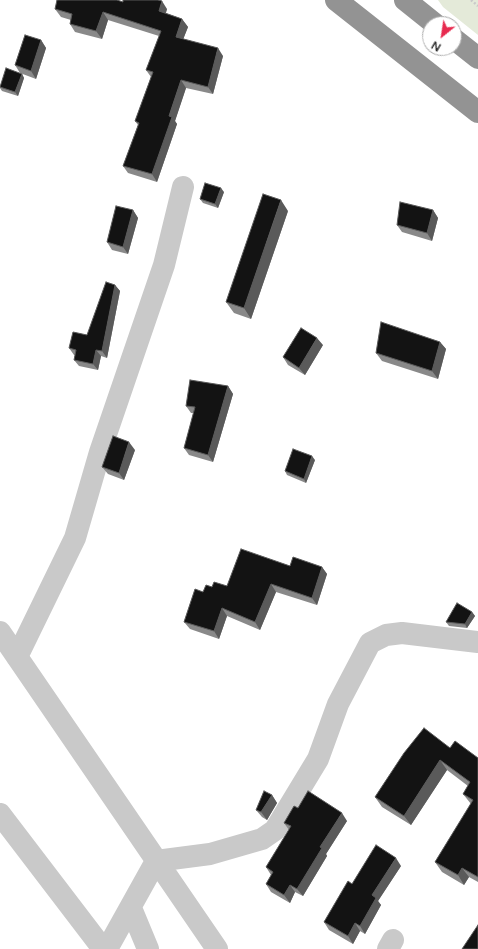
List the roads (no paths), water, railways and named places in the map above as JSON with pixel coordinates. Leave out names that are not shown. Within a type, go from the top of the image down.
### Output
[{"type":"highway","points":[[336,0],[478,112]]},
{"type":"highway","points":[[405,0],[425,16]]},
{"type":"highway","points":[[462,45],[478,58]]},
{"type":"street","points":[[17,657],[75,538],[100,452],[164,265],[183,187]]},
{"type":"street","points":[[0,632],[217,949]]},
{"type":"street","points":[[156,861],[210,854],[262,839],[275,830],[318,759],[338,704],[367,648],[373,642],[386,635],[402,633],[478,642]]},
{"type":"street","points":[[0,814],[103,949]]},
{"type":"street","points":[[107,949],[156,861]]},
{"type":"street","points":[[131,908],[148,949]]}]
